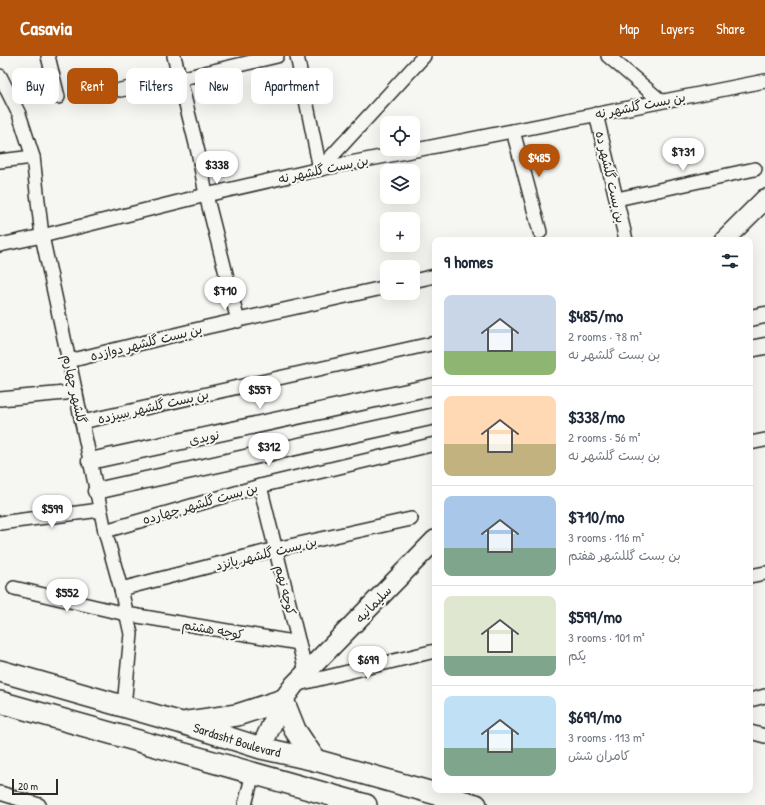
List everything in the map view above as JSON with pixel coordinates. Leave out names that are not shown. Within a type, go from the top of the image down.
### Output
[{"type":"main road","points":[[727,237],[765,199]]},
{"type":"main road","name":"سلیمانیه","points":[[261,748],[295,686],[432,543]]},
{"type":"main road","name":"Sardasht Boulevard","points":[[0,671],[182,723],[261,748],[314,760],[432,793]]},
{"type":"main road","points":[[182,723],[237,715],[295,686],[295,730],[314,760]]},
{"type":"main road","points":[[0,702],[366,805]]},
{"type":"main road","points":[[254,774],[261,748]]},
{"type":"main road","name":"Sardasht Boulevard","points":[[433,793],[476,805]]},
{"type":"street","points":[[48,56],[51,68]]},
{"type":"street","points":[[174,56],[177,68]]},
{"type":"street","points":[[187,77],[278,56]]},
{"type":"street","points":[[297,56],[320,169]]},
{"type":"street","points":[[320,169],[424,56]]},
{"type":"street","points":[[608,56],[661,101]]},
{"type":"street","name":"گلشهر چهارم","points":[[0,76],[19,114],[33,157],[42,236],[100,510],[122,589],[131,634],[124,706]]},
{"type":"street","name":"بن بست گلشهر نه","points":[[0,245],[320,169],[765,81]]},
{"type":"street","points":[[120,90],[126,89]]},
{"type":"street","points":[[185,104],[199,156],[206,195],[238,320]]},
{"type":"street","name":"بن بست گلشهر ده","points":[[596,114],[625,237]]},
{"type":"street","points":[[513,131],[540,232]]},
{"type":"street","points":[[0,161],[33,157]]},
{"type":"street","points":[[617,199],[755,169]]},
{"type":"street","points":[[420,279],[432,277]]},
{"type":"street","name":"بن بست گلشهر دوازده","points":[[69,361],[238,320],[380,289]]},
{"type":"street","points":[[753,317],[765,315]]},
{"type":"street","name":"بن بست گلشهر سیزده","points":[[82,422],[432,344]]},
{"type":"street","points":[[753,348],[765,346]]},
{"type":"street","name":"نویدی","points":[[90,461],[432,387]]},
{"type":"street","points":[[0,399],[76,392]]},
{"type":"street","points":[[96,491],[432,417]]},
{"type":"street","points":[[753,443],[765,440]]},
{"type":"street","name":"بن بست گلشهر چهارده","points":[[105,531],[260,486],[432,445]]},
{"type":"street","name":"کوچه نهم","points":[[260,486],[300,643],[295,686]]},
{"type":"street","points":[[0,523],[100,510]]},
{"type":"street","name":"بن بست گلشهر پانزد","points":[[122,589],[276,549],[411,519]]},
{"type":"street","points":[[753,575],[765,573]]},
{"type":"street","name":"کوچه هشتم","points":[[14,588],[126,614],[300,643]]},
{"type":"street","points":[[295,686],[432,652]]},
{"type":"street","points":[[422,654],[432,657]]},
{"type":"street","points":[[753,699],[765,696]]},
{"type":"street","points":[[753,733],[765,736]]},
{"type":"street","points":[[245,805],[254,774]]},
{"type":"street","points":[[0,793],[39,805]]}]
